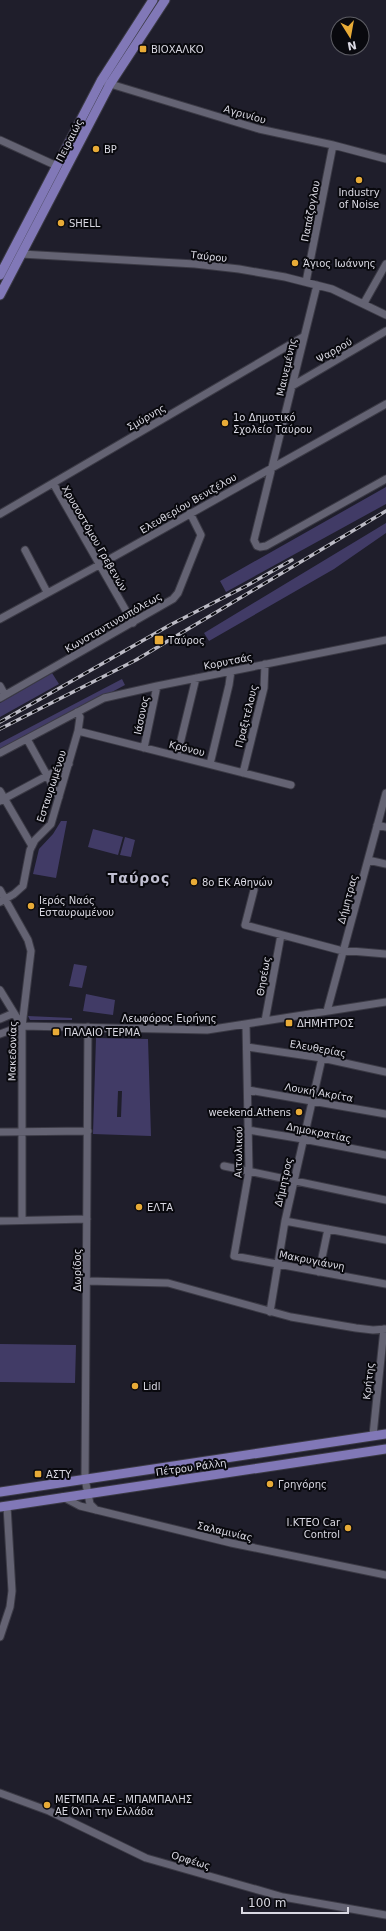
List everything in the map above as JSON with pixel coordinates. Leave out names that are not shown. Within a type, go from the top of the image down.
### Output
[{"type":"main road","name":"Πειραιώς","points":[[0,275],[101,81],[153,0]]},
{"type":"main road","name":"Πειραιώς","points":[[0,295],[2,284],[22,254],[110,84],[165,0]]},
{"type":"main road","name":"Πέτρου Ράλλη","points":[[0,1492],[386,1434]]},
{"type":"main road","name":"Πέτρου Ράλλη","points":[[3,1506],[386,1449]]},
{"type":"street","name":"Αγρινίου","points":[[101,81],[259,129],[333,145],[386,159]]},
{"type":"street","points":[[0,140],[57,166]]},
{"type":"street","name":"Παπάζογλου","points":[[306,282],[333,145]]},
{"type":"street","name":"Ταύρου","points":[[22,254],[195,264],[239,269],[317,285],[364,303],[386,315]]},
{"type":"street","points":[[364,303],[386,264]]},
{"type":"street","name":"Μαινεμένης","points":[[317,285],[303,337],[274,466],[254,540],[257,546],[266,546],[386,479]]},
{"type":"street","name":"Ψαρρού","points":[[292,386],[386,331]]},
{"type":"street","name":"Σμύρνης","points":[[0,514],[303,337]]},
{"type":"street","name":"Ελευθερίου Βενιζέλου","points":[[0,619],[386,404]]},
{"type":"street","name":"Χρυσοστόμου Γρεβενών","points":[[53,483],[133,623]]},
{"type":"street","name":"Κωνσταντινουπόλεως","points":[[3,696],[173,600],[178,593],[201,536],[190,513]]},
{"type":"street","points":[[25,550],[47,592]]},
{"type":"street","name":"Κορυτσάς","points":[[77,712],[104,698],[386,640]]},
{"type":"street","name":"Πραξιτέλους","points":[[243,773],[264,688],[266,664]]},
{"type":"street","points":[[210,764],[231,671]]},
{"type":"street","points":[[177,756],[196,678]]},
{"type":"street","points":[[0,686],[3,696]]},
{"type":"street","name":"Ιάσονος","points":[[144,748],[157,686]]},
{"type":"street","points":[[0,753],[77,712]]},
{"type":"street","name":"Εσταυρωμένου","points":[[3,900],[23,886],[32,846],[49,827],[78,731],[80,717],[77,712]]},
{"type":"street","name":"Κρόνου","points":[[78,731],[291,785]]},
{"type":"street","points":[[27,739],[59,797]]},
{"type":"street","points":[[2,800],[69,764]]},
{"type":"street","points":[[0,791],[2,800],[32,846]]},
{"type":"street","name":"Δήμητρας","points":[[328,1012],[386,793]]},
{"type":"street","points":[[377,825],[386,827]]},
{"type":"street","points":[[368,860],[386,864]]},
{"type":"street","name":"Μακεδονίας","points":[[0,890],[3,900],[28,940],[31,951],[22,1026],[22,1220]]},
{"type":"street","points":[[254,890],[245,925],[344,950],[386,954]]},
{"type":"street","name":"Θησέως","points":[[265,1021],[281,935]]},
{"type":"street","points":[[0,990],[22,1026],[0,1034]]},
{"type":"street","name":"Λεωφόρος Ειρήνης","points":[[22,1026],[201,1030],[328,1012],[386,1002]]},
{"type":"street","points":[[0,1019],[14,1013]]},
{"type":"street","name":"Αιτωλικού","points":[[234,1256],[249,1171],[246,1024]]},
{"type":"street","name":"Δωρίδος","points":[[88,1027],[85,1479],[90,1504],[96,1510]]},
{"type":"street","name":"Ελευθερίας","points":[[247,1047],[322,1058],[386,1072]]},
{"type":"street","name":"Δήμητρος","points":[[270,1312],[284,1221],[322,1058]]},
{"type":"street","name":"Λουκή Ακρίτα","points":[[248,1090],[386,1114]]},
{"type":"street","name":"Δημοκρατίας","points":[[248,1130],[386,1155]]},
{"type":"street","points":[[0,1132],[88,1131]]},
{"type":"street","points":[[224,1166],[386,1200]]},
{"type":"street","points":[[0,1221],[87,1219]]},
{"type":"street","points":[[284,1221],[386,1240]]},
{"type":"street","points":[[319,1272],[328,1229]]},
{"type":"street","name":"Μακρυγιάννη","points":[[234,1256],[386,1284]]},
{"type":"street","points":[[87,1281],[168,1283],[270,1312],[356,1328],[373,1330],[385,1329]]},
{"type":"street","name":"Κρήτης","points":[[373,1435],[385,1329]]},
{"type":"street","name":"Σαλαμινίας","points":[[63,1497],[78,1506],[231,1543],[386,1575]]},
{"type":"street","points":[[0,1637],[10,1607],[12,1591],[3,1506]]},
{"type":"street","name":"Ορφέως","points":[[0,1793],[48,1811],[146,1858],[283,1897],[386,1915]]},
{"type":"shaded area","points":[[386,487],[386,504],[226,592],[220,581]]},
{"type":"shaded area","points":[[386,523],[386,533],[334,569],[209,641],[204,633]]},
{"type":"shaded area","points":[[52,673],[59,684],[0,717],[0,703]]},
{"type":"shaded area","points":[[122,679],[125,685],[0,752],[0,743]]},
{"type":"shaded area","points":[[61,821],[67,821],[56,878],[33,874],[39,849],[53,834]]},
{"type":"shaded area","points":[[93,829],[123,837],[118,855],[88,847]]},
{"type":"shaded area","points":[[125,837],[135,840],[131,857],[120,855]]},
{"type":"shaded area","points":[[74,964],[87,966],[82,988],[69,986]]},
{"type":"shaded area","points":[[86,994],[115,1000],[113,1015],[83,1011]]},
{"type":"shaded area","points":[[28,1016],[72,1018],[72,1020],[30,1020]]},
{"type":"shaded area","points":[[96,1038],[148,1039],[151,1136],[93,1134]],"holes":[[[118,1091],[122,1091],[121,1117],[117,1117]]]},
{"type":"shaded area","points":[[0,1344],[76,1345],[75,1383],[0,1382]]},
{"type":"railway","points":[[0,729],[136,660],[386,511]]},
{"type":"railway","points":[[0,722],[170,625],[248,585],[292,560]]},
{"type":"place","name":"ΒΙΟΧΑΛΚΟ","points":[[143,49]]},
{"type":"place","name":"BP","points":[[96,149]]},
{"type":"place","name":"Industry of Noise","points":[[359,180]]},
{"type":"place","name":"SHELL","points":[[61,223]]},
{"type":"place","name":"Άγιος Ιωάννης","points":[[295,263]]},
{"type":"place","name":"1ο Δημοτικό Σχολείο Ταύρου","points":[[225,423]]},
{"type":"place","name":"Ταύρος","points":[[159,640]]},
{"type":"place","name":"8ο ΕΚ Αθηνών","points":[[194,882]]},
{"type":"place","name":"Ιερός Ναός Εσταυρωμένου","points":[[31,906]]},
{"type":"place","name":"ΔΗΜΗΤΡΟΣ","points":[[289,1023]]},
{"type":"place","name":"ΠΑΛΑΙΟ ΤΕΡΜΑ","points":[[56,1032]]},
{"type":"place","name":"weekend.Athens","points":[[299,1112]]},
{"type":"place","name":"ΕΛΤΑ","points":[[139,1207]]},
{"type":"place","name":"Lidl","points":[[135,1386]]},
{"type":"place","name":"ΑΣΤΥ","points":[[38,1474]]},
{"type":"place","name":"Γρηγόρης","points":[[270,1484]]},
{"type":"place","name":"Ι.ΚΤΕΟ Car Control","points":[[348,1528]]},
{"type":"place","name":"ΜΕΤΜΠΑ ΑΕ - ΜΠΑΜΠΑΛΗΣ ΑΕ Όλη την Ελλάδα","points":[[47,1805]]},
{"type":"district","name":"Ταύρος","points":[[139,878]]}]
